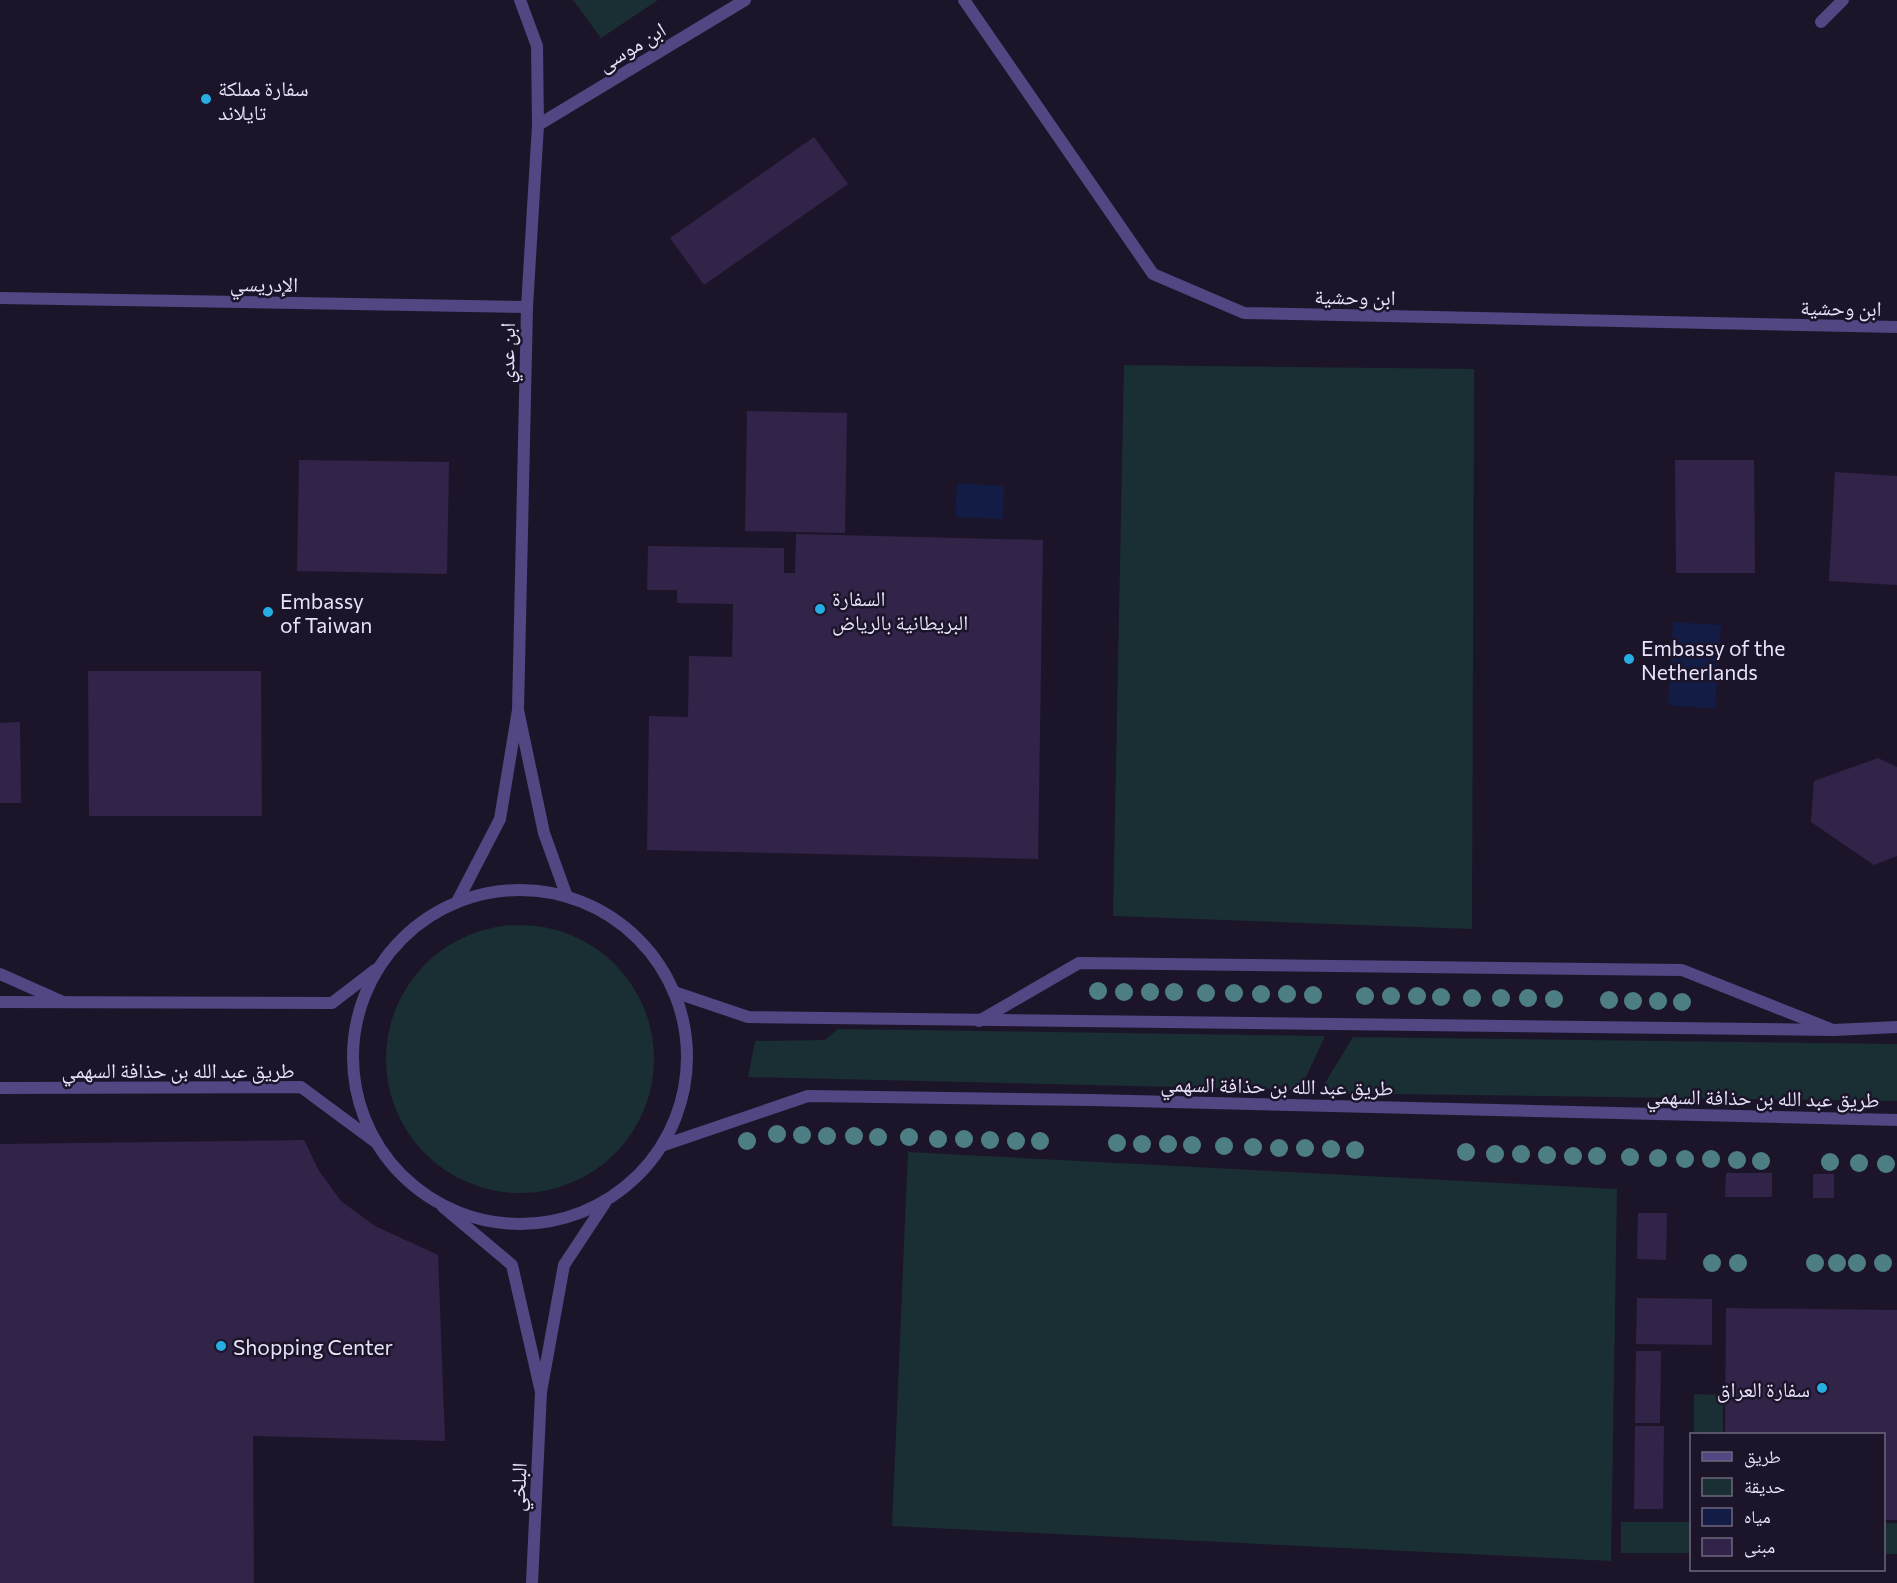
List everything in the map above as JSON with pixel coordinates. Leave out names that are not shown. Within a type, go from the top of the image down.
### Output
[{"type":"street","name":"ابن عدي","points":[[518,710],[527,307],[538,125],[537,46],[520,0]]},
{"type":"street","name":"ابن موسى","points":[[538,125],[745,0]]},
{"type":"street","name":"ابن وحشية","points":[[964,0],[1153,274],[1245,312],[1897,327]]},
{"type":"street","points":[[1821,22],[1843,0]]},
{"type":"street","name":"الإدريسي","points":[[0,298],[527,307]]},
{"type":"street","points":[[518,710],[544,833],[566,894]]},
{"type":"street","points":[[459,900],[500,819],[518,710]]},
{"type":"street","points":[[443,1207],[496,1224],[553,1222],[605,1203],[638,1178],[664,1145],[682,1104],[689,1060],[689,1026],[674,992],[643,942],[612,917],[566,894],[508,890],[459,900],[435,911],[402,937],[376,970],[358,1011],[351,1055],[357,1100],[374,1142],[404,1178],[443,1207],[512,1265],[541,1392]]},
{"type":"street","points":[[979,1021],[1078,963],[1682,970],[1834,1030]]},
{"type":"street","points":[[0,1002],[332,1003],[376,970]]},
{"type":"street","points":[[0,974],[64,1003]]},
{"type":"street","points":[[674,992],[748,1017],[1834,1030],[1897,1027]]},
{"type":"street","name":"طريق عبد الله بن حذافة السهمي","points":[[0,1088],[301,1087],[374,1142]]},
{"type":"street","name":"طريق عبد الله بن حذافة السهمي","points":[[664,1145],[808,1096],[1092,1100],[1897,1120]]},
{"type":"street","points":[[541,1392],[564,1265],[605,1203]]},
{"type":"street","name":"البلخي","points":[[532,1583],[541,1392]]},
{"type":"green space","points":[[573,0],[658,0],[601,38]]},
{"type":"green space","points":[[1124,365],[1474,369],[1472,929],[1113,916]]},
{"type":"green space","points":[[520,925],[546,928],[571,935],[605,955],[615,964],[624,974],[644,1008],[651,1033],[654,1059],[651,1085],[644,1110],[624,1144],[615,1154],[605,1163],[571,1183],[546,1190],[520,1193],[494,1190],[469,1183],[435,1163],[425,1154],[416,1144],[396,1110],[389,1085],[386,1059],[389,1033],[396,1008],[416,974],[425,964],[435,955],[469,935],[494,928]]},
{"type":"green space","points":[[838,1029],[1325,1036],[1300,1090],[748,1077],[755,1041],[825,1040]]},
{"type":"green space","points":[[1353,1037],[1897,1044],[1897,1101],[1319,1093]]},
{"type":"green space","points":[[908,1152],[1617,1189],[1611,1561],[892,1526]]},
{"type":"green space","points":[[1694,1394],[1723,1395],[1723,1433],[1694,1432]]},
{"type":"green space","points":[[1621,1522],[1690,1522],[1690,1553],[1621,1553]]},
{"type":"green space","points":[[1885,1523],[1897,1523],[1897,1554],[1885,1554]]},
{"type":"water","points":[[957,483],[1004,486],[1003,519],[955,517]]},
{"type":"water","points":[[1673,622],[1721,625],[1715,709],[1668,705]]},
{"type":"building","points":[[814,137],[848,184],[704,285],[670,238]]},
{"type":"building","points":[[747,411],[847,413],[845,533],[745,531]]},
{"type":"building","points":[[299,460],[449,462],[447,574],[297,571]]},
{"type":"building","points":[[1675,460],[1754,460],[1755,573],[1676,573]]},
{"type":"building","points":[[1835,472],[1897,476],[1897,585],[1829,581]]},
{"type":"building","points":[[796,534],[1043,540],[1038,859],[647,850],[649,716],[688,717],[689,656],[732,657],[733,604],[677,603],[677,590],[647,590],[648,546],[784,548],[784,573],[795,573]]},
{"type":"building","points":[[88,671],[261,671],[262,816],[89,816]]},
{"type":"building","points":[[20,722],[21,803],[0,803],[0,723]]},
{"type":"building","points":[[1878,758],[1897,767],[1897,856],[1874,865],[1811,822],[1814,781]]},
{"type":"building","name":"Shopping Center","points":[[304,1140],[319,1171],[341,1201],[375,1226],[438,1255],[445,1441],[253,1436],[254,1583],[0,1583],[0,1144]]},
{"type":"building","points":[[1726,1173],[1772,1173],[1772,1197],[1725,1197]]},
{"type":"building","points":[[1813,1174],[1834,1174],[1834,1198],[1813,1198]]},
{"type":"building","points":[[1638,1213],[1667,1213],[1666,1260],[1637,1259]]},
{"type":"building","points":[[1637,1298],[1712,1299],[1712,1345],[1636,1344]]},
{"type":"building","points":[[1726,1308],[1897,1310],[1897,1520],[1885,1520],[1885,1433],[1725,1433]]},
{"type":"building","points":[[1636,1351],[1661,1351],[1660,1423],[1635,1423]]},
{"type":"building","points":[[1635,1426],[1664,1426],[1663,1509],[1634,1509]]},
{"type":"place","name":"سفارة مملكة تايلاند","points":[[206,99]]},
{"type":"place","name":"السفارة البريطانية بالرياض","points":[[820,609]]},
{"type":"place","name":"Embassy of Taiwan","points":[[268,612]]},
{"type":"place","name":"Embassy of the Netherlands","points":[[1629,659]]},
{"type":"place","name":"Shopping Center","points":[[221,1346]]},
{"type":"place","name":"سفارة العراق","points":[[1822,1388]]}]
